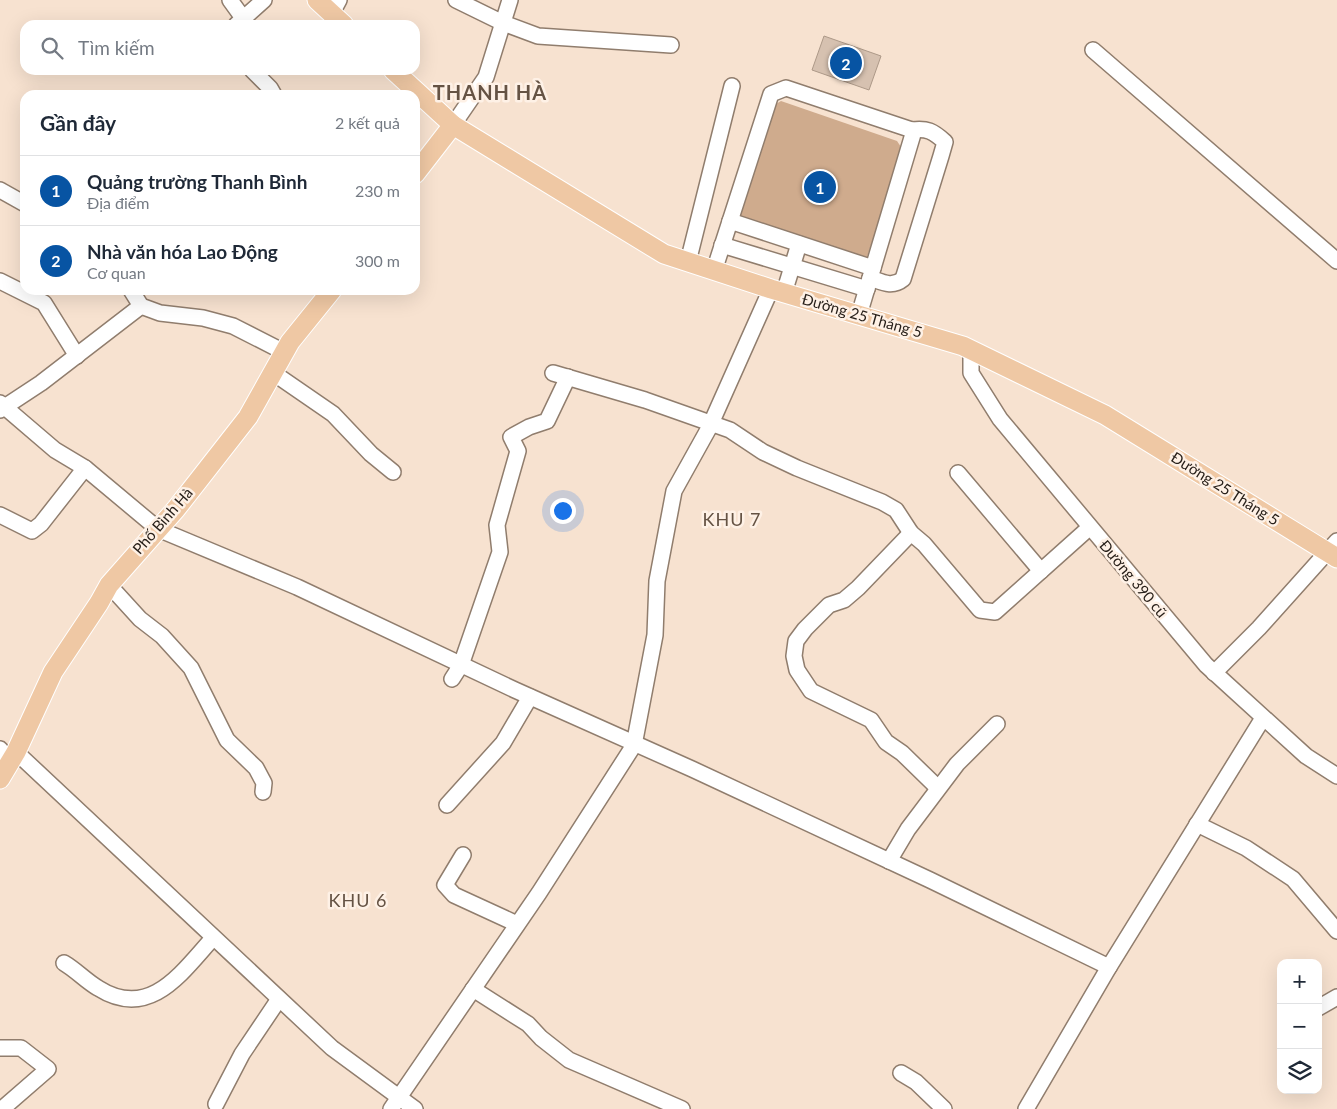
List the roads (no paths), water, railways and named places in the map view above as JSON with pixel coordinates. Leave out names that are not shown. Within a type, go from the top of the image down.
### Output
[{"type":"main road","points":[[317,0],[338,13]]},
{"type":"main road","name":"Đường 25 Tháng 5","points":[[398,75],[415,90]]},
{"type":"main road","name":"Đường 25 Tháng 5","points":[[420,95],[453,125],[664,254],[778,291],[954,342],[1105,415],[1333,550]]},
{"type":"main road","points":[[420,168],[453,125]]},
{"type":"main road","name":"Phố Bình Hà","points":[[0,779],[8,755],[53,672],[100,603],[109,585],[176,509],[248,417],[284,352],[328,295]]},
{"type":"street","points":[[230,0],[238,20]]},
{"type":"street","points":[[241,20],[264,0]]},
{"type":"street","points":[[456,0],[503,23],[538,36],[671,45]]},
{"type":"street","points":[[453,125],[486,77],[510,0]]},
{"type":"street","points":[[1093,50],[1337,261]]},
{"type":"street","points":[[257,75],[271,90]]},
{"type":"street","points":[[688,262],[732,86]]},
{"type":"street","points":[[714,271],[722,245],[771,94],[778,90],[786,88],[912,130],[927,128],[945,142],[903,279],[898,283],[888,285],[799,244],[730,221]]},
{"type":"street","points":[[859,315],[913,134],[912,130]]},
{"type":"street","points":[[0,190],[20,201]]},
{"type":"street","points":[[395,1104],[517,924],[634,745],[655,635],[657,581],[674,490],[712,423],[792,266],[799,244]]},
{"type":"street","points":[[722,245],[792,266],[870,278]]},
{"type":"street","points":[[0,281],[20,291]]},
{"type":"street","points":[[27,295],[44,304],[77,356]]},
{"type":"street","points":[[134,295],[141,306],[160,313],[203,318],[233,326],[284,352]]},
{"type":"street","points":[[141,306],[41,383],[1,406],[55,450],[85,468],[158,528],[297,588],[634,745],[889,860],[1109,967]]},
{"type":"street","name":"Đường 390 cũ","points":[[971,351],[971,373],[985,397],[1000,419],[1089,528],[1214,673],[1306,756],[1337,776]]},
{"type":"street","points":[[272,372],[333,414],[371,454],[393,472]]},
{"type":"street","points":[[452,679],[461,664],[500,552],[497,525],[518,451],[511,437],[529,427],[546,421],[560,375],[730,430],[763,452],[797,468],[882,502],[896,510],[910,533],[924,544],[980,610],[995,612],[1089,528]]},
{"type":"street","points":[[0,516],[32,531],[41,524],[85,468]]},
{"type":"street","points":[[958,473],[1041,571]]},
{"type":"street","points":[[910,533],[858,588],[844,600],[829,605],[805,629],[796,641],[794,656],[797,670],[811,691],[870,720],[886,742],[902,753],[938,788]]},
{"type":"street","points":[[1214,673],[1260,628],[1333,550]]},
{"type":"street","points":[[109,585],[140,620],[162,636],[191,668],[227,740],[256,768],[264,783],[263,792]]},
{"type":"street","points":[[447,804],[503,743],[530,697]]},
{"type":"street","points":[[1026,1109],[1109,967],[1263,718]]},
{"type":"street","points":[[889,860],[938,788],[957,764],[997,724]]},
{"type":"street","points":[[8,755],[395,1104],[415,1109]]},
{"type":"street","points":[[1197,824],[1246,848],[1293,879],[1337,931]]},
{"type":"street","points":[[463,855],[445,885],[454,895],[517,924]]},
{"type":"street","points":[[64,963],[98,988],[118,998],[133,999],[151,996],[169,986],[213,938]]},
{"type":"street","points":[[473,989],[528,1024],[541,1038],[570,1060],[682,1109]]},
{"type":"street","points":[[1322,1006],[1337,998]]},
{"type":"street","points":[[216,1104],[242,1054],[279,999]]},
{"type":"street","points":[[0,1048],[21,1048],[48,1069],[2,1109]]},
{"type":"street","points":[[902,1073],[916,1082],[944,1109]]},
{"type":"place","name":"Nhà văn hóa Lao Động","points":[[846,63]]},
{"type":"place","name":"Quảng trường Thanh Bình","points":[[820,187]]},
{"type":"district","name":"THANH HÀ","points":[[490,93]]},
{"type":"district","name":"KHU 7","points":[[732,520]]},
{"type":"district","name":"KHU 6","points":[[358,901]]}]
